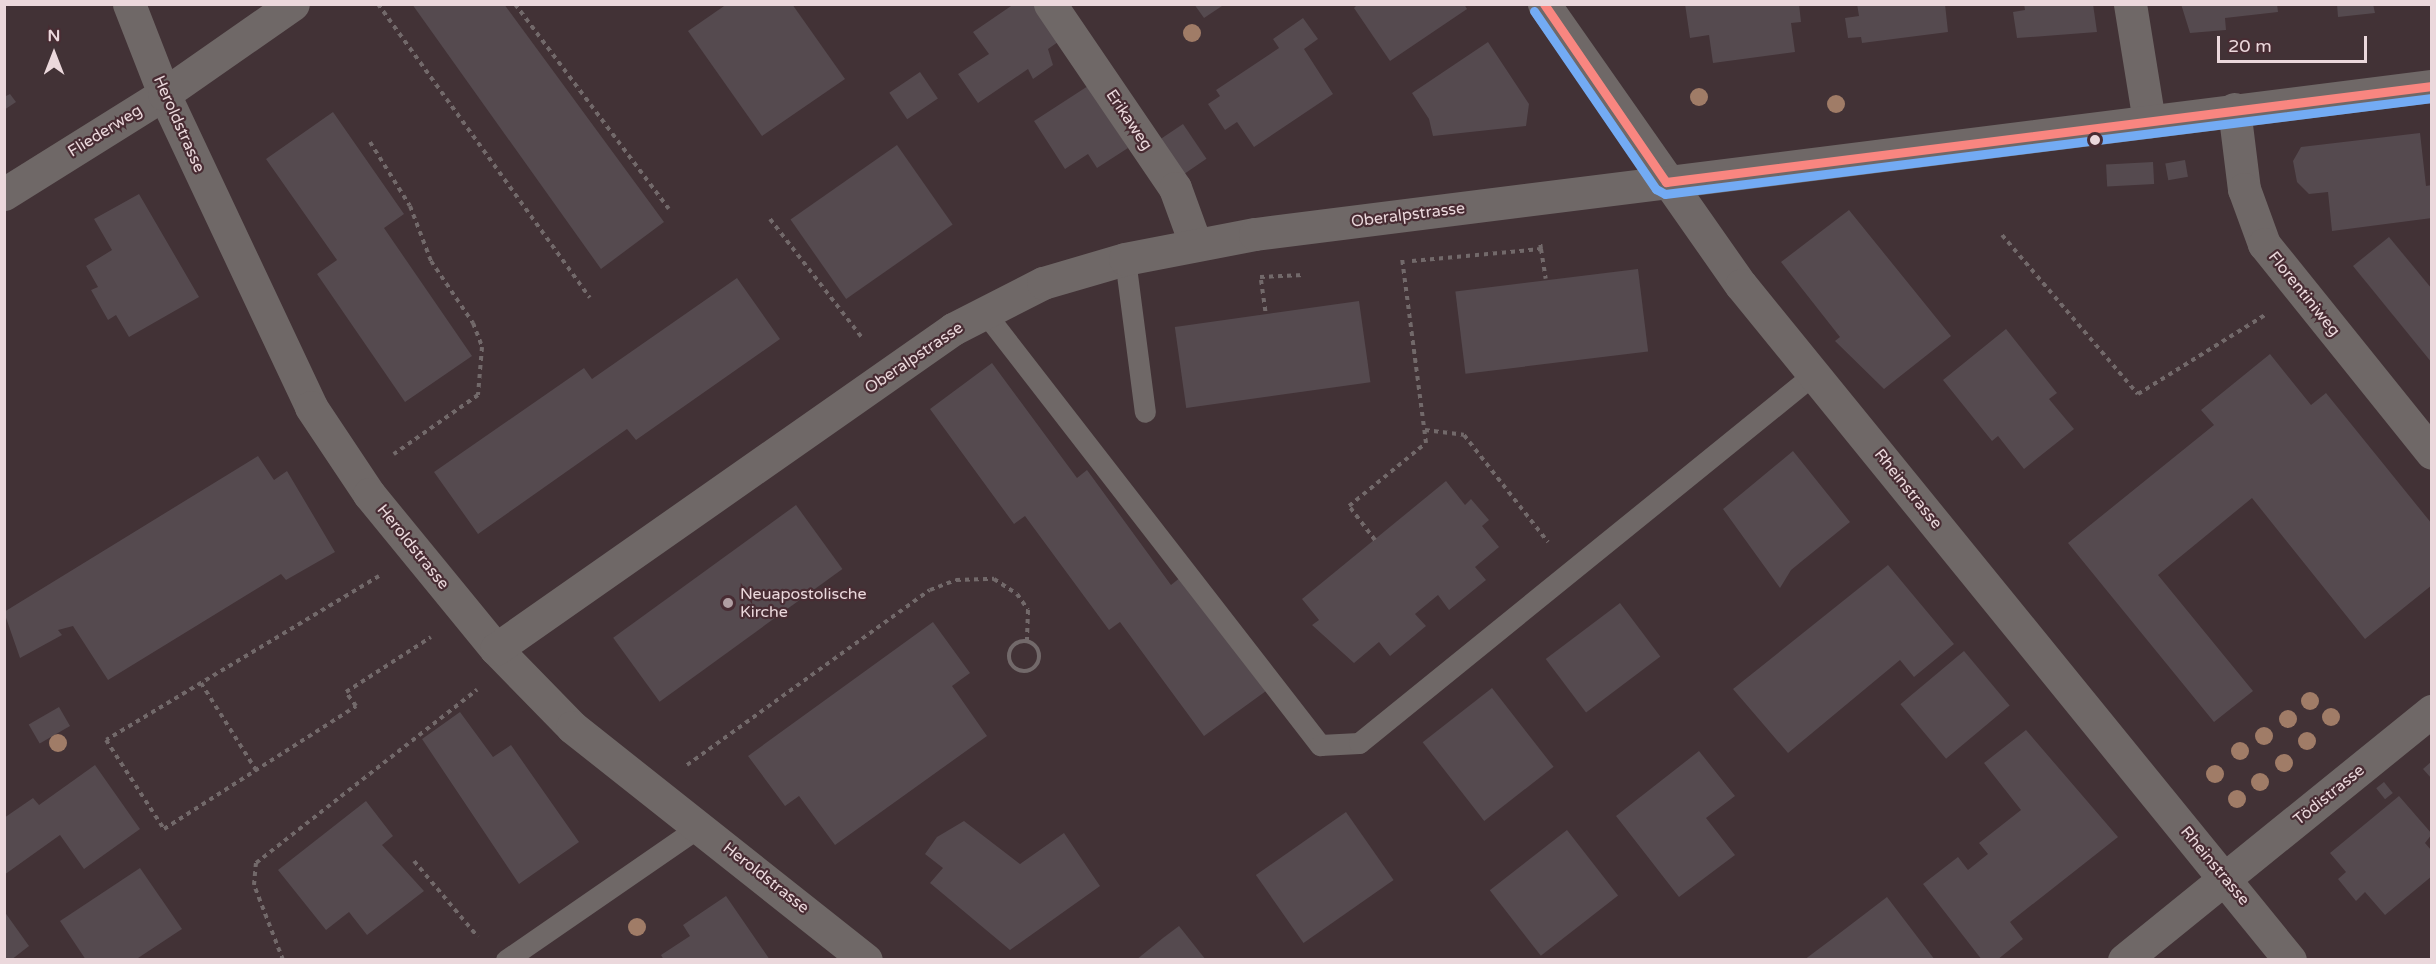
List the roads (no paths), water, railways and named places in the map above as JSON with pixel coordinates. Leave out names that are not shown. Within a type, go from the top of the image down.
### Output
[{"type":"street","name":"Heroldstrasse","points":[[129,4],[164,94],[311,407],[359,479],[466,614],[503,657],[572,727],[700,826],[866,960]]},
{"type":"street","name":"Fliederweg","points":[[4,194],[164,94],[293,4]]},
{"type":"street","name":"Erikaweg","points":[[1050,4],[1174,188],[1195,243]]},
{"type":"street","name":"Rheinstrasse","points":[[1544,4],[1666,182],[1814,375],[2226,878],[2290,960]]},
{"type":"street","points":[[2130,4],[2149,121]]},
{"type":"street","name":"Oberalpstrasse","points":[[503,657],[890,374],[985,313],[1043,283],[1125,259],[1195,243],[2234,109],[2432,86]]},
{"type":"street","name":"Florentiniweg","points":[[2234,109],[2252,218],[2264,244],[2432,453]]},
{"type":"street","name":"Tödistrasse","points":[[2124,960],[2432,711]]},
{"type":"lane","points":[[1125,259],[1145,412]]},
{"type":"lane","points":[[985,313],[1320,745],[1359,743],[1814,375]]},
{"type":"lane","points":[[506,960],[700,826]]},
{"type":"place","name":"Neuapostolische Kirche","points":[[728,603]]}]
